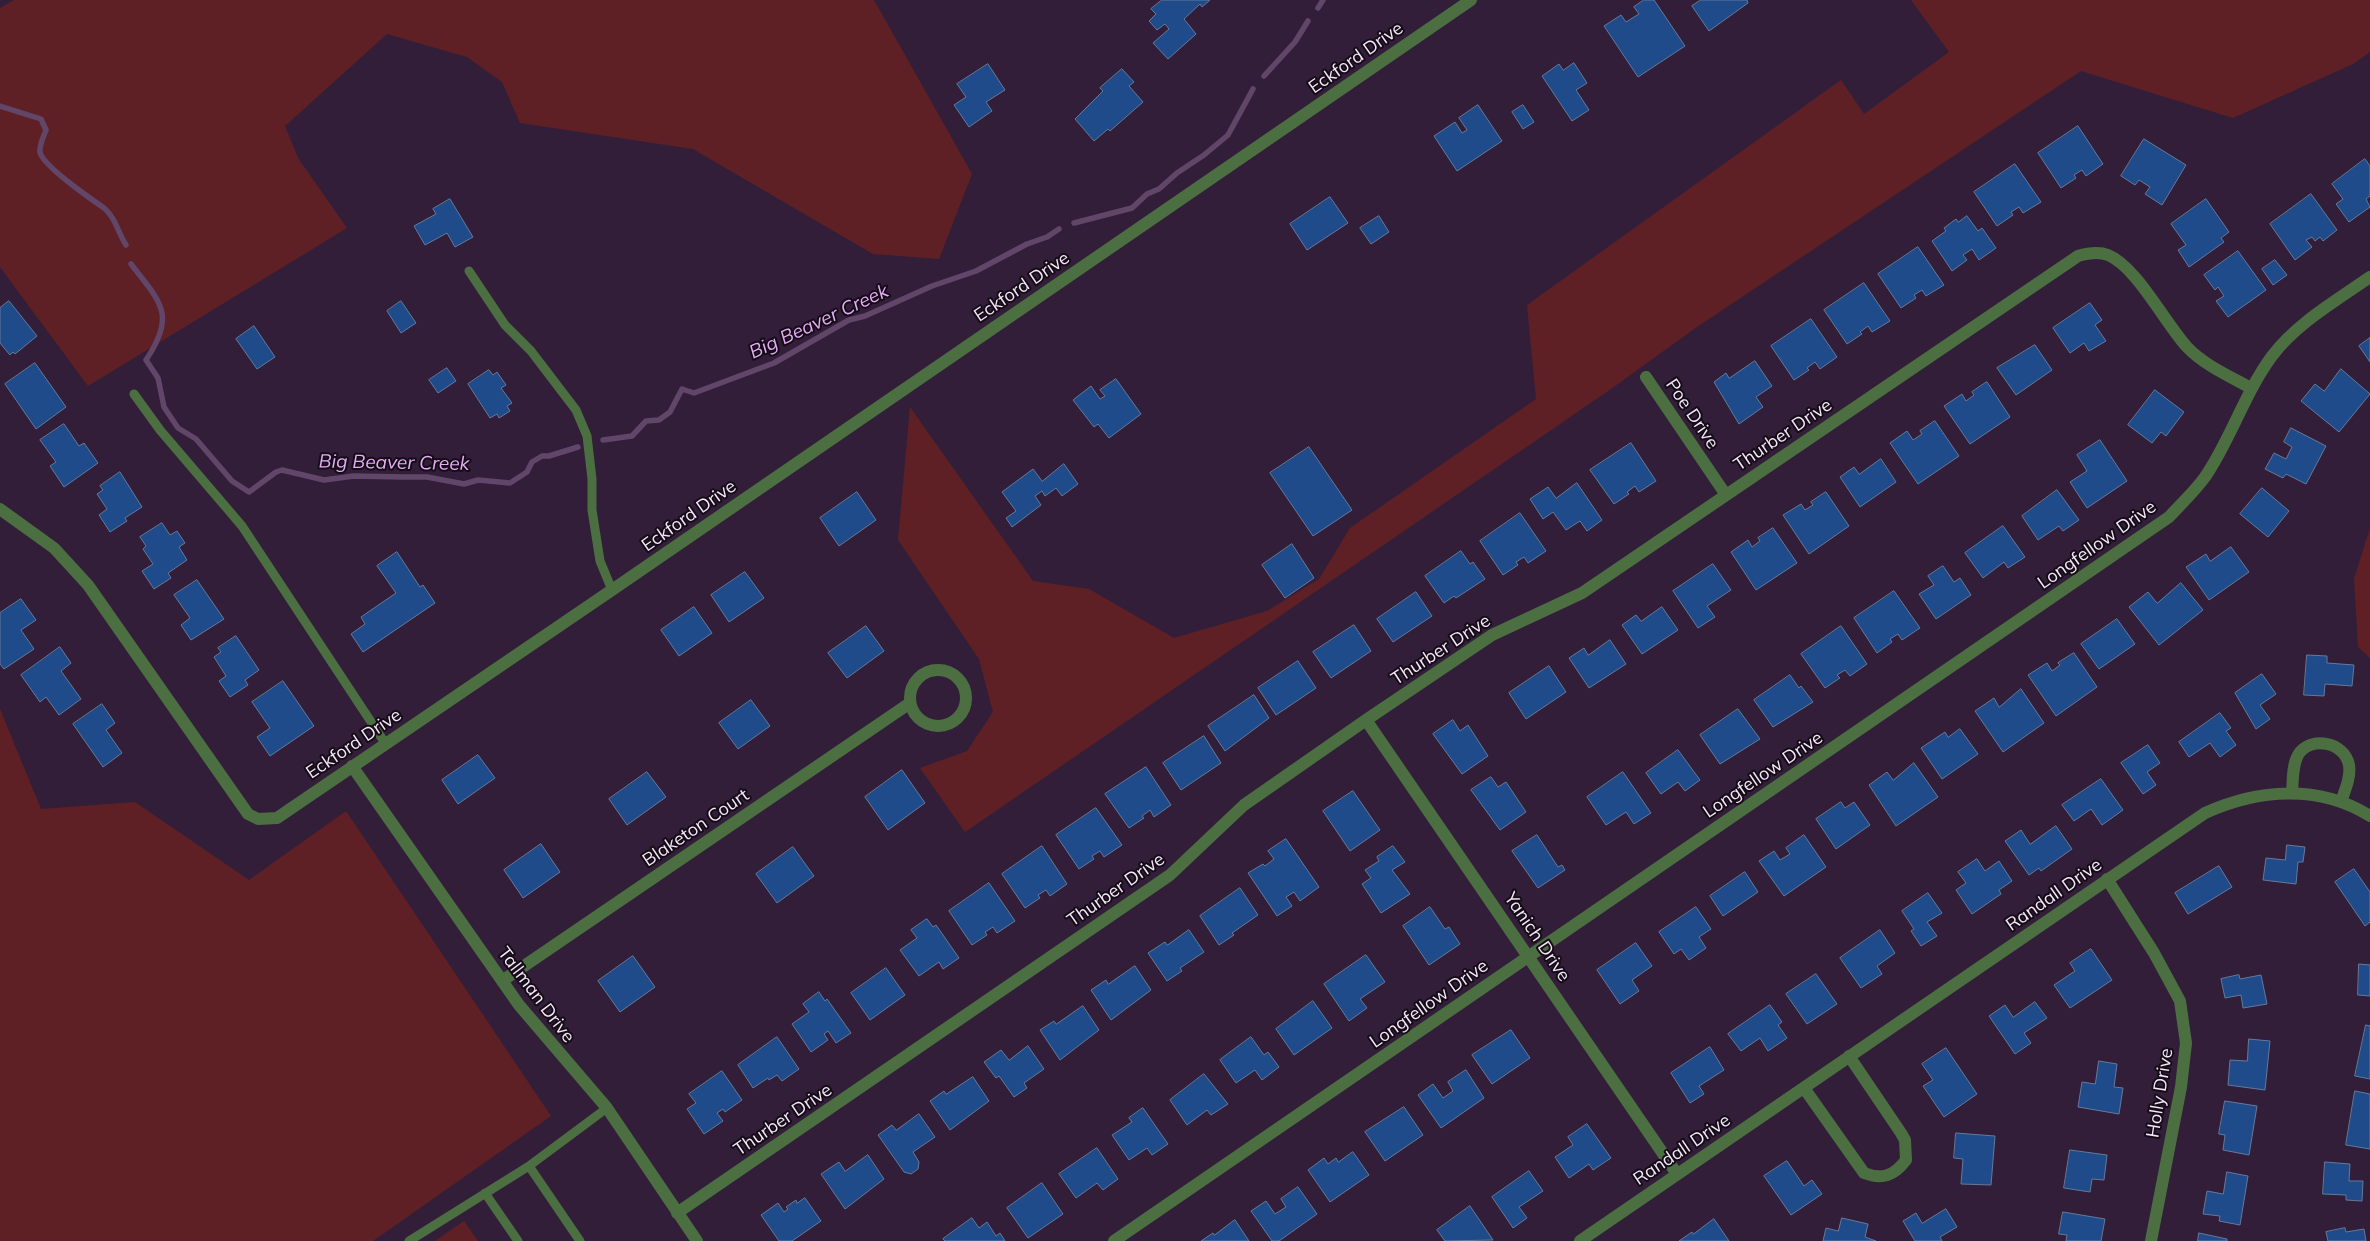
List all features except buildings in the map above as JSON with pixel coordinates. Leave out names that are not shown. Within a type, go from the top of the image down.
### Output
[{"type":"street","name":"Eckford Drive","points":[[0,509],[54,548],[88,585],[248,814],[258,819],[277,818],[1471,0]]},
{"type":"street","name":"Thurber Drive","points":[[677,1213],[1170,875],[1244,805],[1366,720],[1492,635],[1556,608],[1582,593],[2066,262],[2089,253],[2106,254],[2122,262],[2188,348],[2205,362],[2251,388]]},
{"type":"street","name":"Longfellow Drive","points":[[1114,1241],[2169,517],[2204,478],[2228,436],[2251,388],[2273,355],[2316,315],[2370,277]]},
{"type":"street","name":"Poe Drive","points":[[1646,377],[1726,495]]},
{"type":"street","points":[[938,670],[956,676],[963,684],[966,693],[964,711],[959,718],[943,726],[934,727],[918,719],[910,703],[910,693],[913,684],[928,671],[938,670]]},
{"type":"street","name":"Blaketon Court","points":[[502,981],[910,703]]},
{"type":"street","name":"Yanich Drive","points":[[1366,720],[1677,1174]]},
{"type":"street","points":[[2292,793],[2295,762],[2299,753],[2305,748],[2324,742],[2340,749],[2349,762],[2349,780],[2341,802]]},
{"type":"street","name":"Tallman Drive","points":[[352,766],[502,981],[542,1035],[606,1108],[697,1241]]},
{"type":"street","name":"Randall Drive","points":[[1580,1241],[2206,813],[2226,804],[2256,795],[2292,793],[2341,802],[2370,816]]},
{"type":"street","name":"Holly Drive","points":[[2107,879],[2154,953],[2180,1001],[2186,1042],[2181,1087],[2151,1241]]},
{"type":"street","points":[[1804,1088],[1864,1173],[1883,1178],[1892,1173],[1906,1160],[1905,1140],[1849,1056]]},
{"type":"lane","points":[[469,271],[505,325],[536,358],[576,410],[587,436],[592,479],[592,510],[600,561],[612,590]]},
{"type":"lane","points":[[134,394],[160,430],[242,526],[384,743]]},
{"type":"lane","points":[[409,1241],[529,1166],[606,1108]]},
{"type":"lane","points":[[529,1166],[580,1241]]},
{"type":"lane","points":[[485,1193],[518,1241]]},
{"type":"shaded area","points":[[14,0],[874,0],[972,174],[939,259],[873,254],[693,149],[520,123],[502,82],[467,57],[387,34],[285,126],[298,158],[347,228],[88,386],[0,267],[0,8]]},
{"type":"shaded area","points":[[1911,0],[2370,0],[2370,52],[2353,64],[2233,118],[2081,71],[1694,329],[1611,389],[965,832],[920,768],[967,751],[993,712],[979,659],[898,540],[910,407],[1033,581],[1089,589],[1174,638],[1267,611],[1319,579],[1350,528],[1536,399],[1527,305],[1841,80],[1864,114],[1949,52]]},
{"type":"shaded area","points":[[2370,528],[2370,658],[2358,647],[2354,579]]},
{"type":"shaded area","points":[[0,709],[41,809],[135,802],[249,880],[346,811],[551,1116],[373,1241],[0,1241]]},
{"type":"shaded area","points":[[464,1221],[478,1241],[435,1241]]},
{"type":"waterway","name":"Big Beaver Creek","points":[[1318,8],[1323,0]]},
{"type":"waterway","name":"Big Beaver Creek","points":[[1264,76],[1295,42],[1308,21]]},
{"type":"waterway","name":"Big Beaver Creek","points":[[1074,223],[1132,208],[1147,194],[1159,189],[1177,173],[1204,155],[1228,135],[1253,89]]},
{"type":"waterway","name":"Big Beaver Creek","points":[[0,106],[41,119],[46,130],[40,149],[43,158],[58,173],[108,212],[126,245]]},
{"type":"waterway","name":"Big Beaver Creek","points":[[603,440],[632,436],[646,421],[659,420],[670,412],[682,389],[694,393],[774,363],[849,320],[865,316],[932,286],[976,271],[1027,244],[1047,237],[1059,229]]},
{"type":"waterway","name":"Big Beaver Creek","points":[[131,264],[157,299],[161,309],[163,319],[161,331],[146,360],[158,378],[164,407],[178,428],[196,439],[232,481],[249,492],[276,472],[282,470],[324,480],[354,476],[427,477],[464,484],[478,480],[510,483],[527,472],[532,462],[542,456],[549,456],[578,447]]}]
